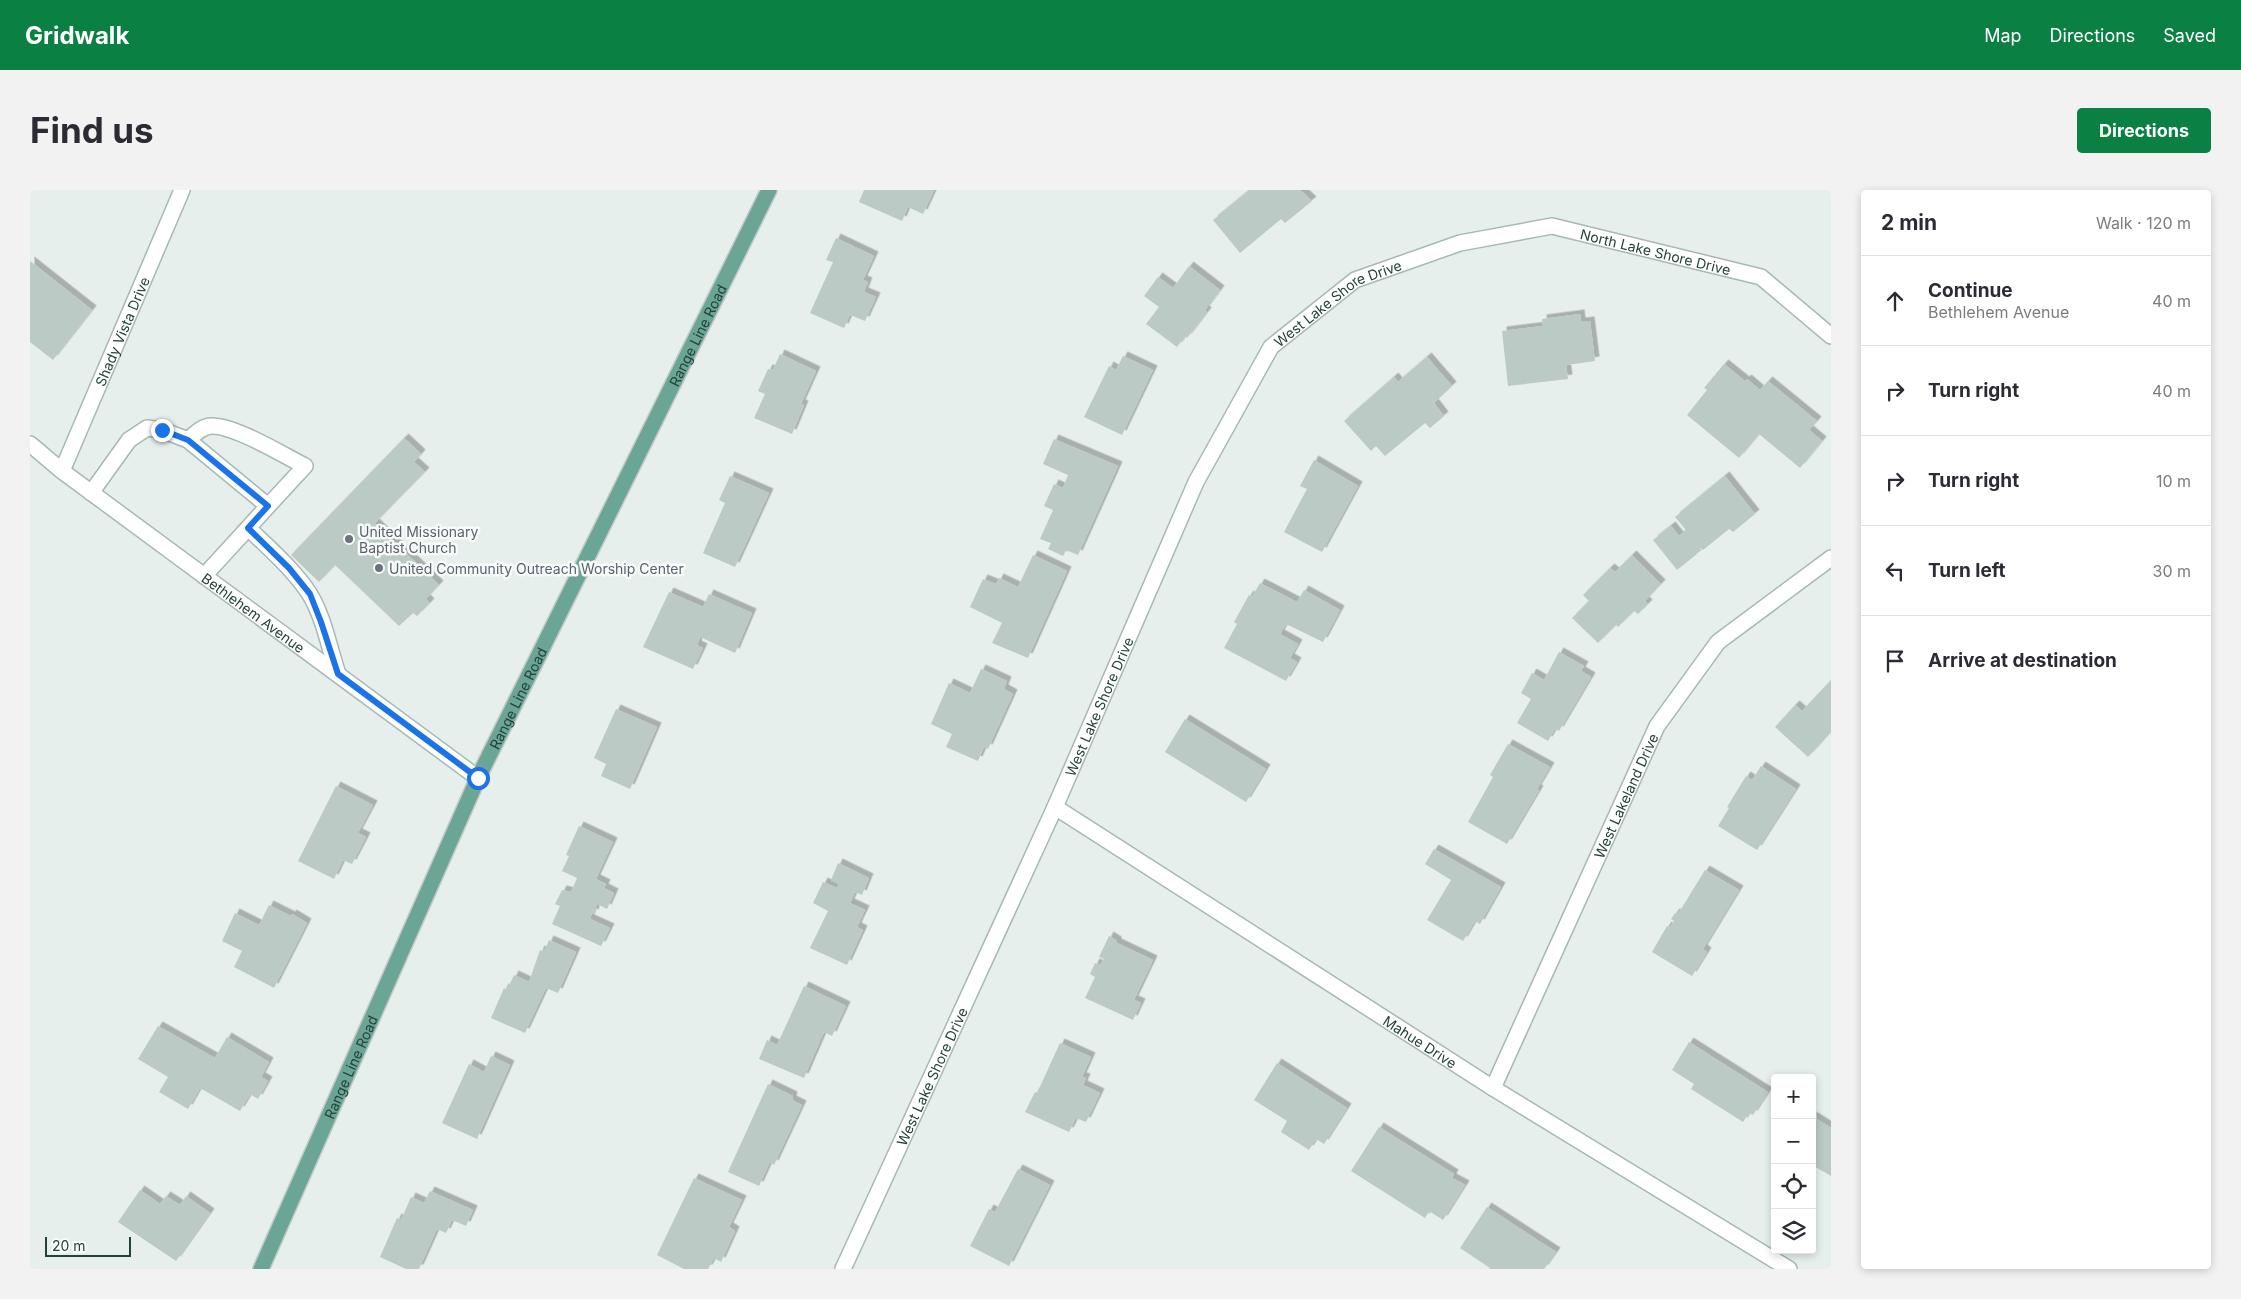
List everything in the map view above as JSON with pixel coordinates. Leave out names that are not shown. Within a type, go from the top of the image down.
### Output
[{"type":"main road","name":"Range Line Road","points":[[262,1269],[478,778],[769,190]]},
{"type":"street","name":"Shady Vista Drive","points":[[62,471],[182,190]]},
{"type":"street","name":"North Lake Shore Drive","points":[[1460,243],[1552,226],[1761,277],[1831,336]]},
{"type":"street","name":"West Lake Shore Drive","points":[[844,1269],[1055,807],[1196,482],[1271,347],[1355,280],[1460,243]]},
{"type":"street","points":[[188,440],[200,429],[210,426],[224,428],[263,444],[305,466],[204,576]]},
{"type":"street","points":[[91,493],[129,440],[147,428],[162,430],[188,440],[268,506]]},
{"type":"street","name":"Bethlehem Avenue","points":[[30,444],[91,493],[478,778]]},
{"type":"street","points":[[248,528],[289,568],[310,594],[338,674]]},
{"type":"street","name":"West Lakeland Drive","points":[[1493,1088],[1657,726],[1718,642],[1831,558]]},
{"type":"street","name":"Mahue Drive","points":[[1055,807],[1493,1088],[1789,1269]]},
{"type":"building","points":[[864,190],[934,190],[923,214],[908,207],[902,221],[859,202]]},
{"type":"building","points":[[1250,190],[1300,190],[1312,201],[1285,223],[1281,219],[1240,253],[1213,220]]},
{"type":"building","points":[[836,238],[874,256],[863,280],[868,282],[864,292],[876,297],[865,321],[850,315],[844,328],[810,313],[833,262],[826,260]]},
{"type":"building","points":[[30,261],[92,310],[53,360],[30,342]]},
{"type":"building","points":[[1189,266],[1220,290],[1205,310],[1207,312],[1187,338],[1185,336],[1177,347],[1146,324],[1159,307],[1144,296],[1158,277],[1173,288]]},
{"type":"building","points":[[1580,314],[1581,322],[1590,321],[1595,361],[1566,365],[1568,379],[1508,386],[1502,331],[1543,326],[1542,319]]},
{"type":"building","points":[[780,354],[816,371],[801,404],[804,405],[792,434],[754,418],[765,394],[758,391],[768,369],[773,370]]},
{"type":"building","points":[[1123,356],[1153,370],[1122,435],[1084,417],[1109,366],[1116,370]]},
{"type":"building","points":[[1427,357],[1452,386],[1434,403],[1444,416],[1430,428],[1425,423],[1385,456],[1376,446],[1371,451],[1344,421],[1394,377],[1398,382]]},
{"type":"building","points":[[1724,364],[1760,390],[1768,381],[1817,421],[1809,430],[1822,441],[1800,468],[1759,434],[1739,458],[1687,415],[1707,390],[1704,388]]},
{"type":"building","name":"United Missionary Baptist Church","points":[[404,438],[421,454],[414,462],[425,472],[375,523],[439,585],[426,599],[430,603],[417,616],[413,613],[399,626],[335,565],[319,582],[291,555]]},
{"type":"building","points":[[1054,439],[1118,466],[1078,555],[1066,550],[1063,556],[1048,549],[1051,543],[1040,539],[1053,510],[1044,506],[1054,484],[1063,488],[1068,475],[1043,464]]},
{"type":"building","points":[[1314,460],[1358,486],[1322,552],[1284,532],[1307,489],[1300,486]]},
{"type":"building","points":[[730,476],[769,493],[735,567],[703,553],[725,503],[719,500]]},
{"type":"building","points":[[1725,476],[1755,514],[1733,532],[1729,529],[1703,550],[1701,548],[1695,553],[1697,554],[1677,570],[1653,540],[1671,526],[1679,536],[1686,530],[1675,517]]},
{"type":"building","points":[[1033,555],[1067,571],[1028,658],[992,643],[1002,623],[970,607],[983,579],[996,584],[999,578],[1018,587]]},
{"type":"building","points":[[1632,555],[1661,584],[1645,601],[1648,604],[1638,614],[1634,611],[1598,643],[1572,618],[1589,601],[1583,595],[1610,568],[1615,572]]},
{"type":"building","points":[[1260,583],[1297,602],[1304,590],[1340,610],[1323,642],[1286,624],[1280,634],[1298,644],[1290,658],[1297,662],[1286,681],[1224,648],[1237,624],[1234,622],[1249,595],[1252,597]]},
{"type":"building","points":[[669,592],[703,607],[709,594],[752,613],[735,653],[700,637],[697,645],[703,648],[693,669],[643,647]]},
{"type":"building","points":[[1559,652],[1584,666],[1581,671],[1591,677],[1559,731],[1555,729],[1548,741],[1517,723],[1531,699],[1521,693],[1532,673],[1544,680]]},
{"type":"building","points":[[981,669],[1007,681],[1004,689],[1013,694],[988,749],[984,747],[978,761],[946,747],[952,734],[931,724],[949,683],[970,693]]},
{"type":"building","points":[[1831,680],[1831,732],[1808,757],[1775,727],[1795,705],[1802,711]]},
{"type":"building","points":[[616,709],[657,727],[630,789],[601,776],[606,764],[594,758]]},
{"type":"building","points":[[1185,719],[1266,769],[1246,802],[1165,752]]},
{"type":"building","points":[[1508,744],[1550,767],[1537,789],[1539,790],[1507,844],[1468,822],[1493,777],[1490,775]]},
{"type":"building","points":[[1761,766],[1796,789],[1757,850],[1718,826],[1746,776],[1752,780]]},
{"type":"building","points":[[336,786],[373,805],[358,833],[366,837],[352,864],[343,860],[334,879],[298,861]]},
{"type":"building","points":[[579,826],[613,842],[596,879],[606,884],[604,888],[614,893],[607,909],[597,904],[594,914],[592,913],[590,919],[610,928],[601,946],[552,924],[560,906],[555,904],[562,890],[571,892],[577,878],[562,871],[569,856],[566,855]]},
{"type":"building","points":[[1434,849],[1501,887],[1480,924],[1475,921],[1463,941],[1427,920],[1451,880],[1425,864]]},
{"type":"building","points":[[838,863],[869,878],[862,895],[855,892],[850,903],[865,910],[857,927],[863,930],[847,965],[810,948],[828,911],[813,903],[823,882],[837,888],[839,884],[831,880]]},
{"type":"building","points":[[1705,870],[1739,890],[1703,949],[1707,952],[1692,976],[1652,952],[1667,926],[1670,928],[1674,921],[1671,919],[1675,913],[1678,914]]},
{"type":"building","points":[[269,905],[291,916],[292,914],[307,923],[274,988],[234,967],[242,951],[222,941],[235,913],[259,925]]},
{"type":"building","points":[[1109,936],[1117,941],[1117,943],[1153,960],[1134,1000],[1141,1003],[1133,1020],[1085,998],[1095,977],[1090,974],[1095,963],[1100,965],[1104,959],[1099,957]]},
{"type":"building","points":[[549,940],[576,952],[558,993],[546,988],[525,1033],[491,1018],[504,988],[507,990],[514,975],[529,982],[540,950],[544,952]]},
{"type":"building","points":[[804,986],[846,1006],[832,1036],[824,1032],[804,1078],[759,1059],[767,1040],[777,1045]]},
{"type":"building","points":[[158,1026],[215,1058],[227,1037],[269,1062],[261,1077],[268,1081],[258,1099],[250,1094],[240,1111],[200,1088],[188,1109],[159,1092],[168,1077],[138,1059]]},
{"type":"building","points":[[1689,1042],[1768,1092],[1753,1115],[1749,1113],[1743,1122],[1691,1089],[1694,1084],[1672,1070]]},
{"type":"building","points":[[1060,1043],[1091,1057],[1082,1077],[1086,1078],[1083,1085],[1100,1093],[1086,1122],[1076,1118],[1069,1132],[1025,1112],[1035,1092],[1037,1093]]},
{"type":"building","points":[[491,1056],[510,1065],[477,1139],[442,1123],[469,1064],[484,1072]]},
{"type":"building","points":[[1277,1063],[1347,1108],[1324,1144],[1316,1139],[1309,1150],[1281,1132],[1287,1121],[1254,1100]]},
{"type":"building","points":[[768,1084],[793,1096],[792,1100],[802,1105],[774,1165],[770,1162],[759,1186],[728,1172]]},
{"type":"building","points":[[1816,1119],[1831,1128],[1831,1176],[1816,1167]]},
{"type":"building","points":[[1379,1127],[1454,1174],[1452,1178],[1465,1185],[1443,1220],[1429,1211],[1425,1218],[1351,1171]]},
{"type":"building","points":[[1018,1169],[1050,1185],[1009,1266],[970,1246],[989,1209],[995,1212]]},
{"type":"building","points":[[694,1178],[742,1200],[729,1227],[735,1231],[721,1262],[714,1258],[708,1269],[684,1269],[657,1255]]},
{"type":"building","points":[[140,1190],[160,1204],[166,1196],[180,1205],[186,1196],[210,1213],[176,1261],[118,1222]]},
{"type":"building","points":[[430,1191],[473,1210],[466,1226],[452,1220],[446,1233],[437,1229],[419,1269],[406,1269],[380,1257],[397,1218],[401,1220],[411,1197],[424,1203]]},
{"type":"building","points":[[1487,1207],[1556,1252],[1544,1269],[1489,1269],[1460,1248]]},
{"type":"place","name":"United Missionary Baptist Church","points":[[349,539]]},
{"type":"place","name":"United Community Outreach Worship Center","points":[[379,568]]},
{"type":"route","points":[[162,430],[188,440],[268,506],[248,528],[289,568],[310,594],[338,674],[478,778]]}]
